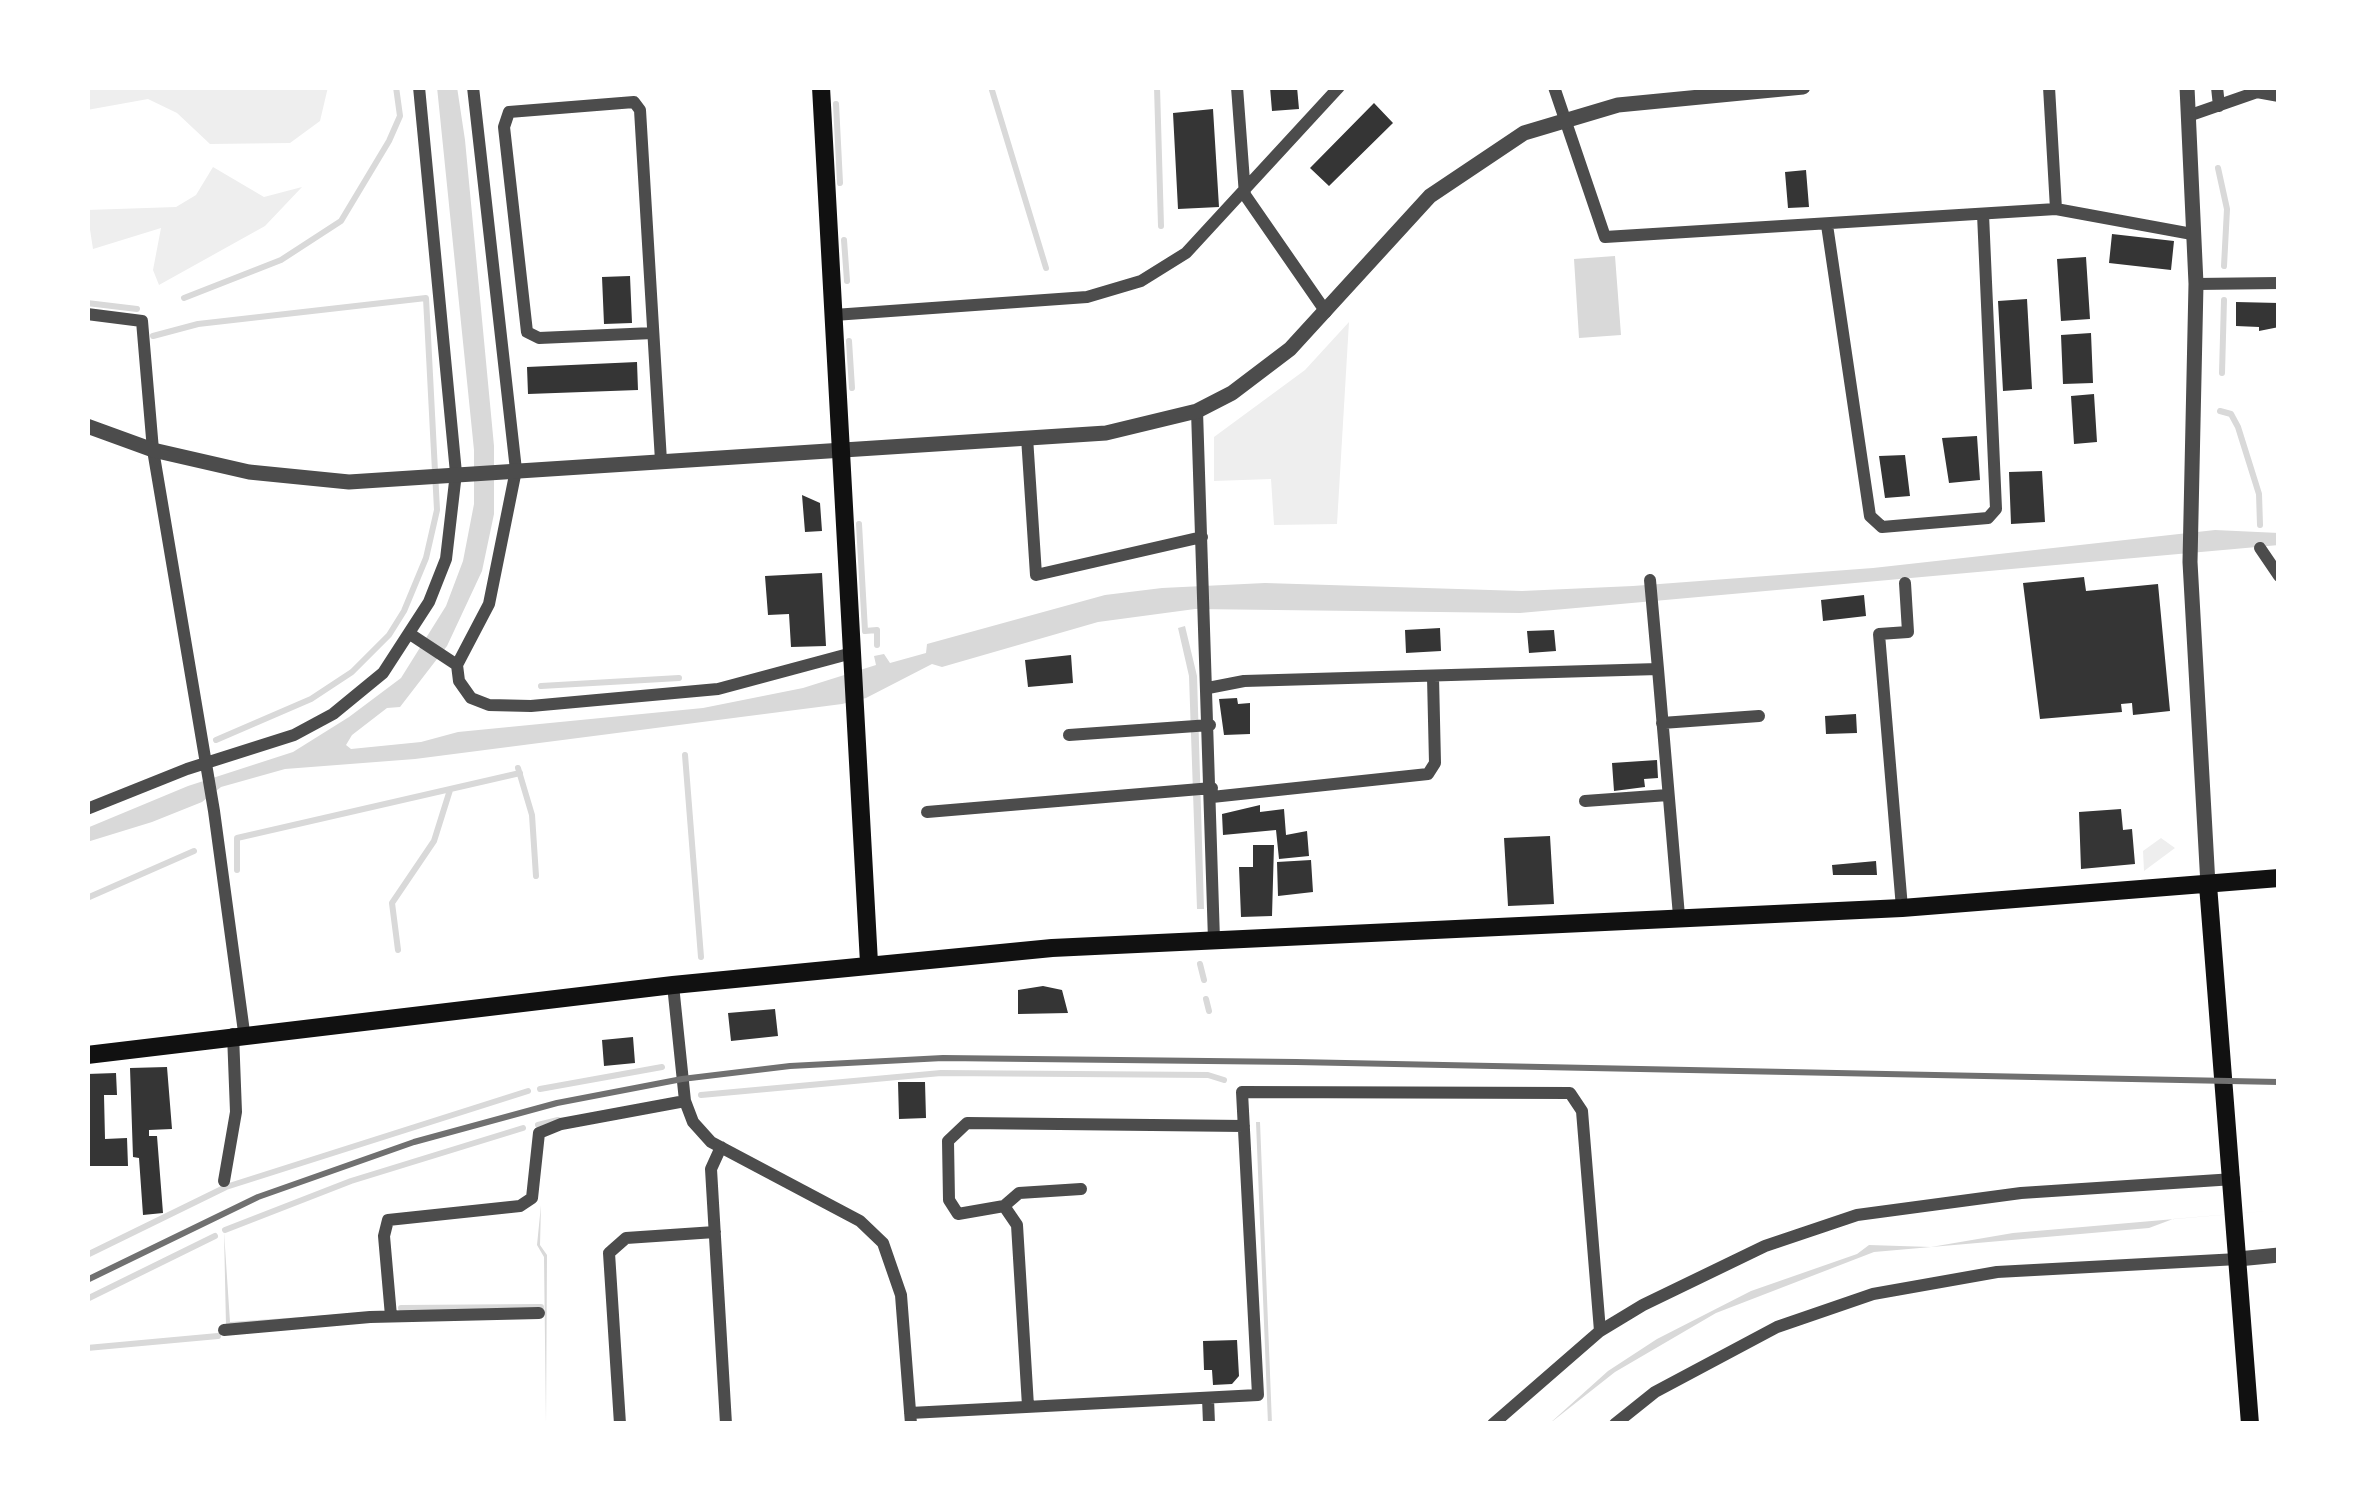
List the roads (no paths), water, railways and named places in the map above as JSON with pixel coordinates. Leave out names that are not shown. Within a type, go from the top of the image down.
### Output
[{"type":"main road","points":[[821,87],[868,963]]},
{"type":"main road","points":[[87,1054],[868,963],[1214,940],[1902,908],[2279,878]]},
{"type":"main road","points":[[2208,885],[2250,1424]]},
{"type":"street","points":[[87,808],[294,735],[333,714],[383,673],[410,634],[446,560],[461,473],[419,87]]},
{"type":"street","points":[[472,87],[508,470],[489,604],[457,665],[459,681],[471,698],[489,705],[531,706],[718,689],[852,657]]},
{"type":"street","points":[[1237,87],[1245,195],[1325,312]]},
{"type":"street","points":[[834,315],[1087,297],[1141,280],[1186,253],[1245,195],[1304,120],[1340,87]]},
{"type":"street","points":[[1554,87],[1605,237],[2056,209],[2192,234]]},
{"type":"street","points":[[87,426],[153,450],[304,479],[349,482],[1106,433],[1197,411],[1256,376],[1325,312],[1430,196],[1524,133],[1563,117],[1683,96],[1803,87]]},
{"type":"street","points":[[2049,87],[2056,209]]},
{"type":"street","points":[[2188,87],[2196,284],[2190,562],[2208,885]]},
{"type":"street","points":[[2217,87],[2219,106]]},
{"type":"street","points":[[2188,116],[2257,92],[2279,96]]},
{"type":"street","points":[[653,333],[539,338],[526,332],[504,127],[509,112],[634,102],[640,110],[662,461]]},
{"type":"street","points":[[1827,225],[1870,516],[1882,527],[1988,518],[1996,509],[1984,214]]},
{"type":"street","points":[[2196,284],[2279,283]]},
{"type":"street","points":[[87,314],[142,321],[153,450],[214,811],[239,1033],[236,1112],[224,1181]]},
{"type":"street","points":[[1197,411],[1214,940]]},
{"type":"street","points":[[1027,437],[1036,574],[1202,537]]},
{"type":"street","points":[[2260,548],[2279,576]]},
{"type":"street","points":[[1650,580],[1679,916]]},
{"type":"street","points":[[1902,908],[1879,634],[1908,632],[1905,583]]},
{"type":"street","points":[[410,634],[457,665]]},
{"type":"street","points":[[1208,688],[1244,681],[1658,669]]},
{"type":"street","points":[[927,812],[1428,774],[1435,763],[1433,677]]},
{"type":"street","points":[[1662,723],[1759,716]]},
{"type":"street","points":[[1069,735],[1210,725]]},
{"type":"street","points":[[1585,801],[1669,795]]},
{"type":"street","points":[[673,985],[685,1101],[693,1122],[722,1147],[860,1221],[883,1243],[902,1295],[910,1419],[1028,1406],[1258,1395],[1242,1092],[1570,1093],[1582,1111],[1600,1331]]},
{"type":"street","points":[[391,1316],[384,1236],[388,1220],[520,1206],[532,1198],[539,1133],[561,1124],[685,1101]]},
{"type":"street","points":[[1081,1189],[1019,1193],[1004,1206],[958,1214],[949,1200],[948,1141],[967,1123],[1244,1126]]},
{"type":"street","points":[[722,1147],[711,1169],[726,1424]]},
{"type":"street","points":[[1492,1424],[1600,1331],[1698,1274],[1857,1214],[2021,1192],[2234,1185]]},
{"type":"street","points":[[1004,1206],[1017,1225],[1028,1406]]},
{"type":"street","points":[[620,1424],[608,1253],[626,1238],[715,1232]]},
{"type":"street","points":[[1615,1424],[1655,1392],[1777,1327],[1873,1294],[1997,1272],[2237,1252],[2279,1256]]},
{"type":"street","points":[[224,1330],[391,1316],[539,1313]]},
{"type":"street","points":[[1208,1398],[1209,1424]]},
{"type":"street","points":[[1096,1405],[1098,1424]]},
{"type":"waterway","points":[[184,298],[281,260],[341,221],[400,116],[396,87]]},
{"type":"waterway","points":[[991,87],[1046,268]]},
{"type":"waterway","points":[[1157,87],[1161,226]]},
{"type":"waterway","points":[[836,104],[840,183]]},
{"type":"waterway","points":[[2218,168],[2227,209],[2224,266]]},
{"type":"waterway","points":[[844,240],[847,281]]},
{"type":"waterway","points":[[153,336],[198,324],[426,298],[437,510],[426,558],[404,611],[389,635],[352,672],[311,699],[216,740]]},
{"type":"waterway","points":[[2222,373],[2224,300]]},
{"type":"waterway","points":[[87,303],[137,309]]},
{"type":"waterway","points":[[849,341],[852,388]]},
{"type":"waterway","points":[[2220,411],[2231,414],[2238,427],[2259,494],[2260,525]]},
{"type":"waterway","points":[[859,524],[865,631],[877,630],[877,645]]},
{"type":"waterway","points":[[541,686],[679,678]]},
{"type":"waterway","points":[[685,755],[701,957]]},
{"type":"waterway","points":[[518,768],[532,815],[536,876]]},
{"type":"waterway","points":[[237,870],[237,838],[520,773]]},
{"type":"waterway","points":[[398,950],[392,903],[434,841],[450,790]]},
{"type":"waterway","points":[[87,898],[194,851]]},
{"type":"waterway","points":[[1200,964],[1204,980]]},
{"type":"waterway","points":[[1206,999],[1209,1011]]},
{"type":"waterway","points":[[540,1089],[662,1067]]},
{"type":"waterway","points":[[701,1095],[941,1073],[1208,1075],[1224,1080]]},
{"type":"waterway","points":[[87,1255],[226,1187],[528,1091]]},
{"type":"waterway","points":[[538,1125],[558,1120]]},
{"type":"waterway","points":[[225,1230],[351,1181],[523,1128]]},
{"type":"waterway","points":[[87,1299],[215,1236]]},
{"type":"waterway","points":[[401,1308],[541,1307]]},
{"type":"waterway","points":[[87,1348],[218,1336]]},
{"type":"railway","points":[[87,1280],[258,1197],[414,1142],[557,1103],[682,1079],[790,1066],[943,1058],[2279,1082]]}]
